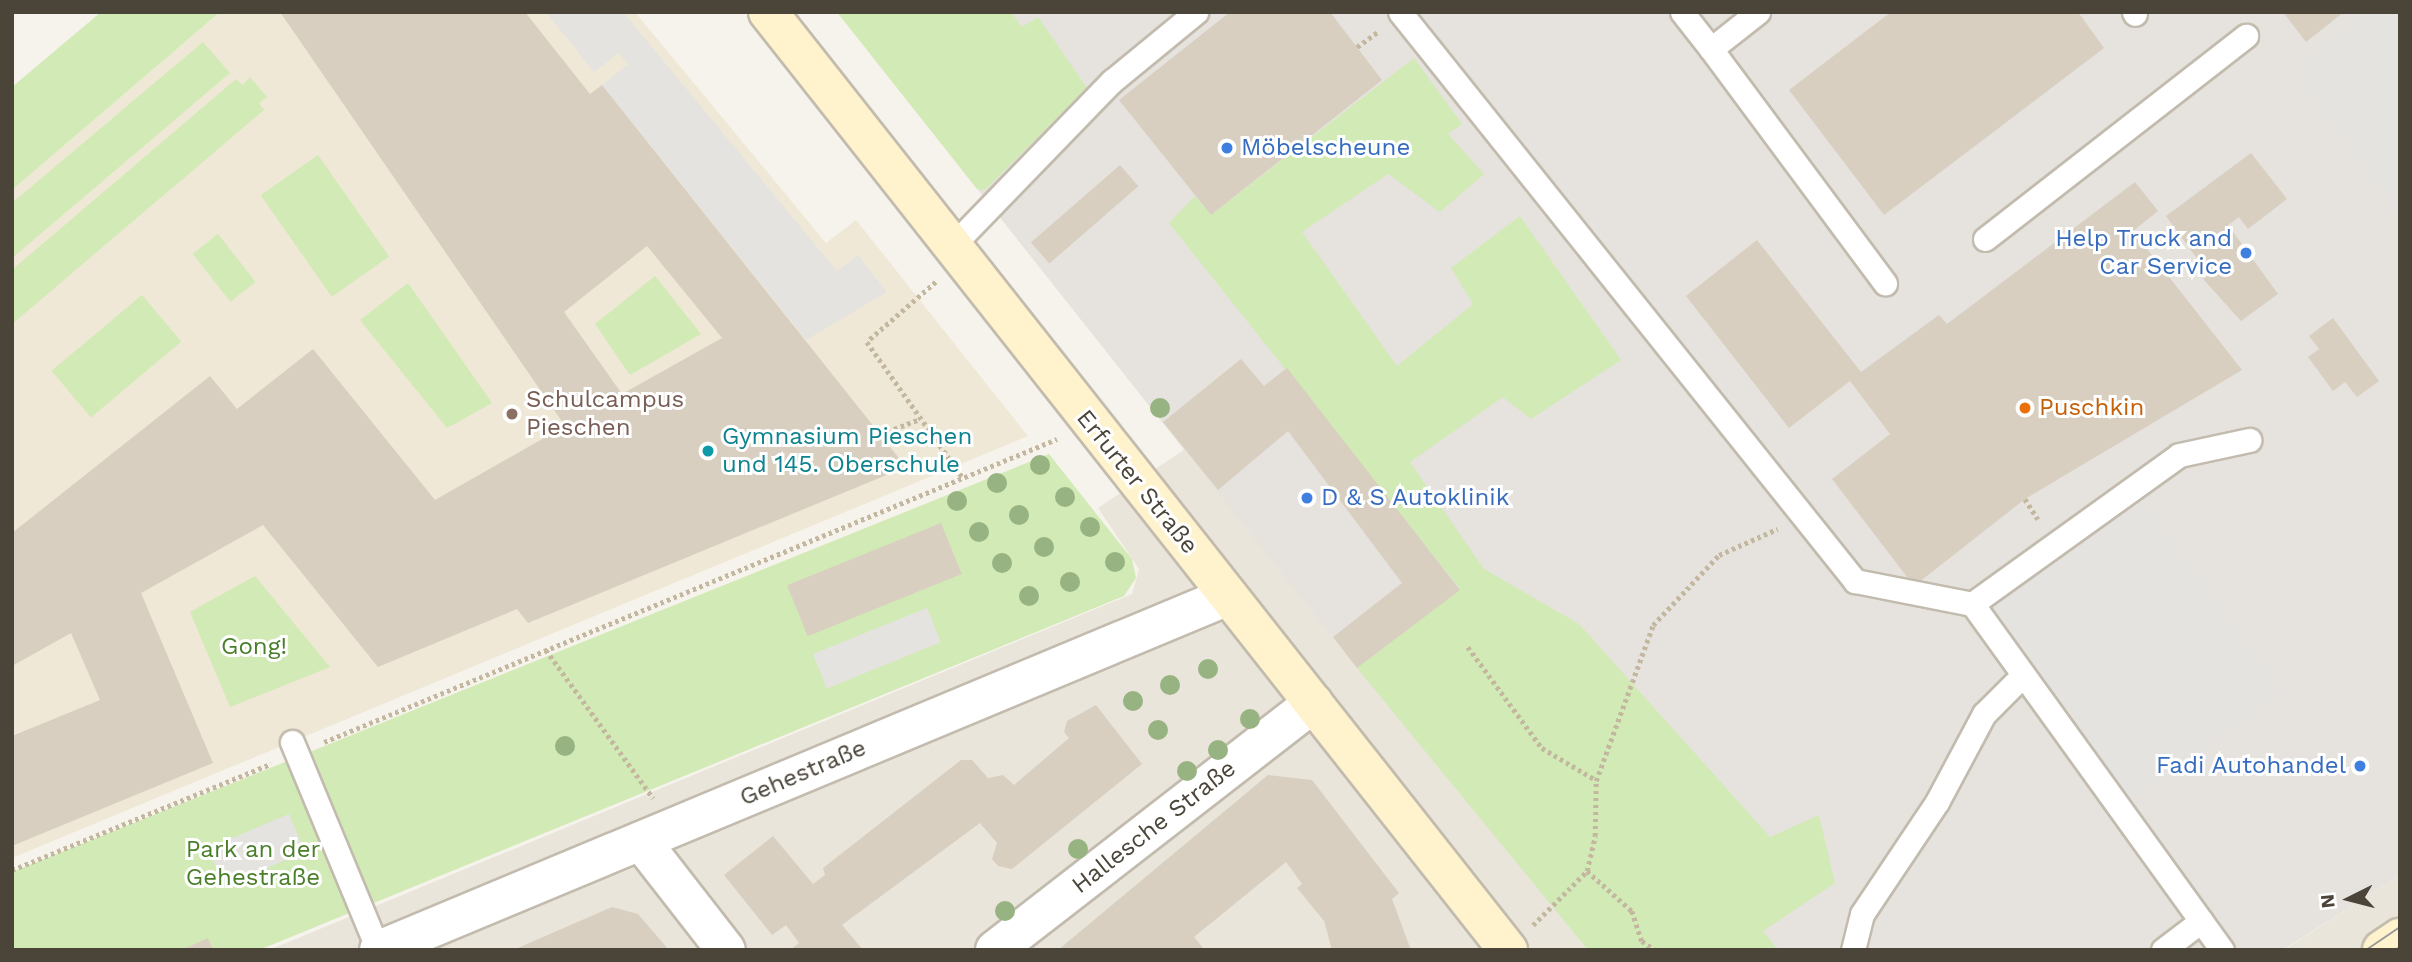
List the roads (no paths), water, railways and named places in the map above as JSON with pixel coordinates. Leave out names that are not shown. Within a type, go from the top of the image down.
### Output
[{"type":"street","name":"Erfurter Straße","points":[[768,12],[1090,425],[1508,950]]},
{"type":"street","name":"Gehestraße","points":[[378,950],[1228,596]]},
{"type":"street","name":"Hallesche Straße","points":[[995,950],[1313,704]]},
{"type":"street","points":[[657,834],[726,950]]},
{"type":"lane","points":[[958,253],[1112,81],[1196,12]]},
{"type":"lane","points":[[1400,12],[1855,581],[1972,604],[2222,950]]},
{"type":"lane","points":[[1682,12],[1885,283]]},
{"type":"lane","points":[[1710,49],[1758,12]]},
{"type":"lane","points":[[1985,239],[2246,36]]},
{"type":"lane","points":[[1972,604],[2179,455],[2249,440]]},
{"type":"lane","points":[[1853,950],[1863,914],[1937,802],[1984,714],[2023,675]]},
{"type":"lane","points":[[295,747],[378,950]]},
{"type":"lane","points":[[2163,950],[2201,921]]},
{"type":"tram line","points":[[2366,950],[2400,927]]},
{"type":"tram line","points":[[2395,950],[2400,947]]},
{"type":"place","name":"Möbelscheune","points":[[1227,148]]},
{"type":"place","name":"Help Truck and Car Service","points":[[2246,253]]},
{"type":"place","name":"Puschkin","points":[[2025,408]]},
{"type":"place","name":"Schulcampus Pieschen","points":[[512,414]]},
{"type":"place","name":"Gymnasium Pieschen und 145. Oberschule","points":[[708,451]]},
{"type":"place","name":"D & S Autoklinik","points":[[1307,498]]},
{"type":"place","name":"Fadi Autohandel","points":[[2360,766]]},
{"type":"park label","name":"Gong!","points":[[254,647]]},
{"type":"park label","name":"Park an der Gehestraße","points":[[253,864]]}]
